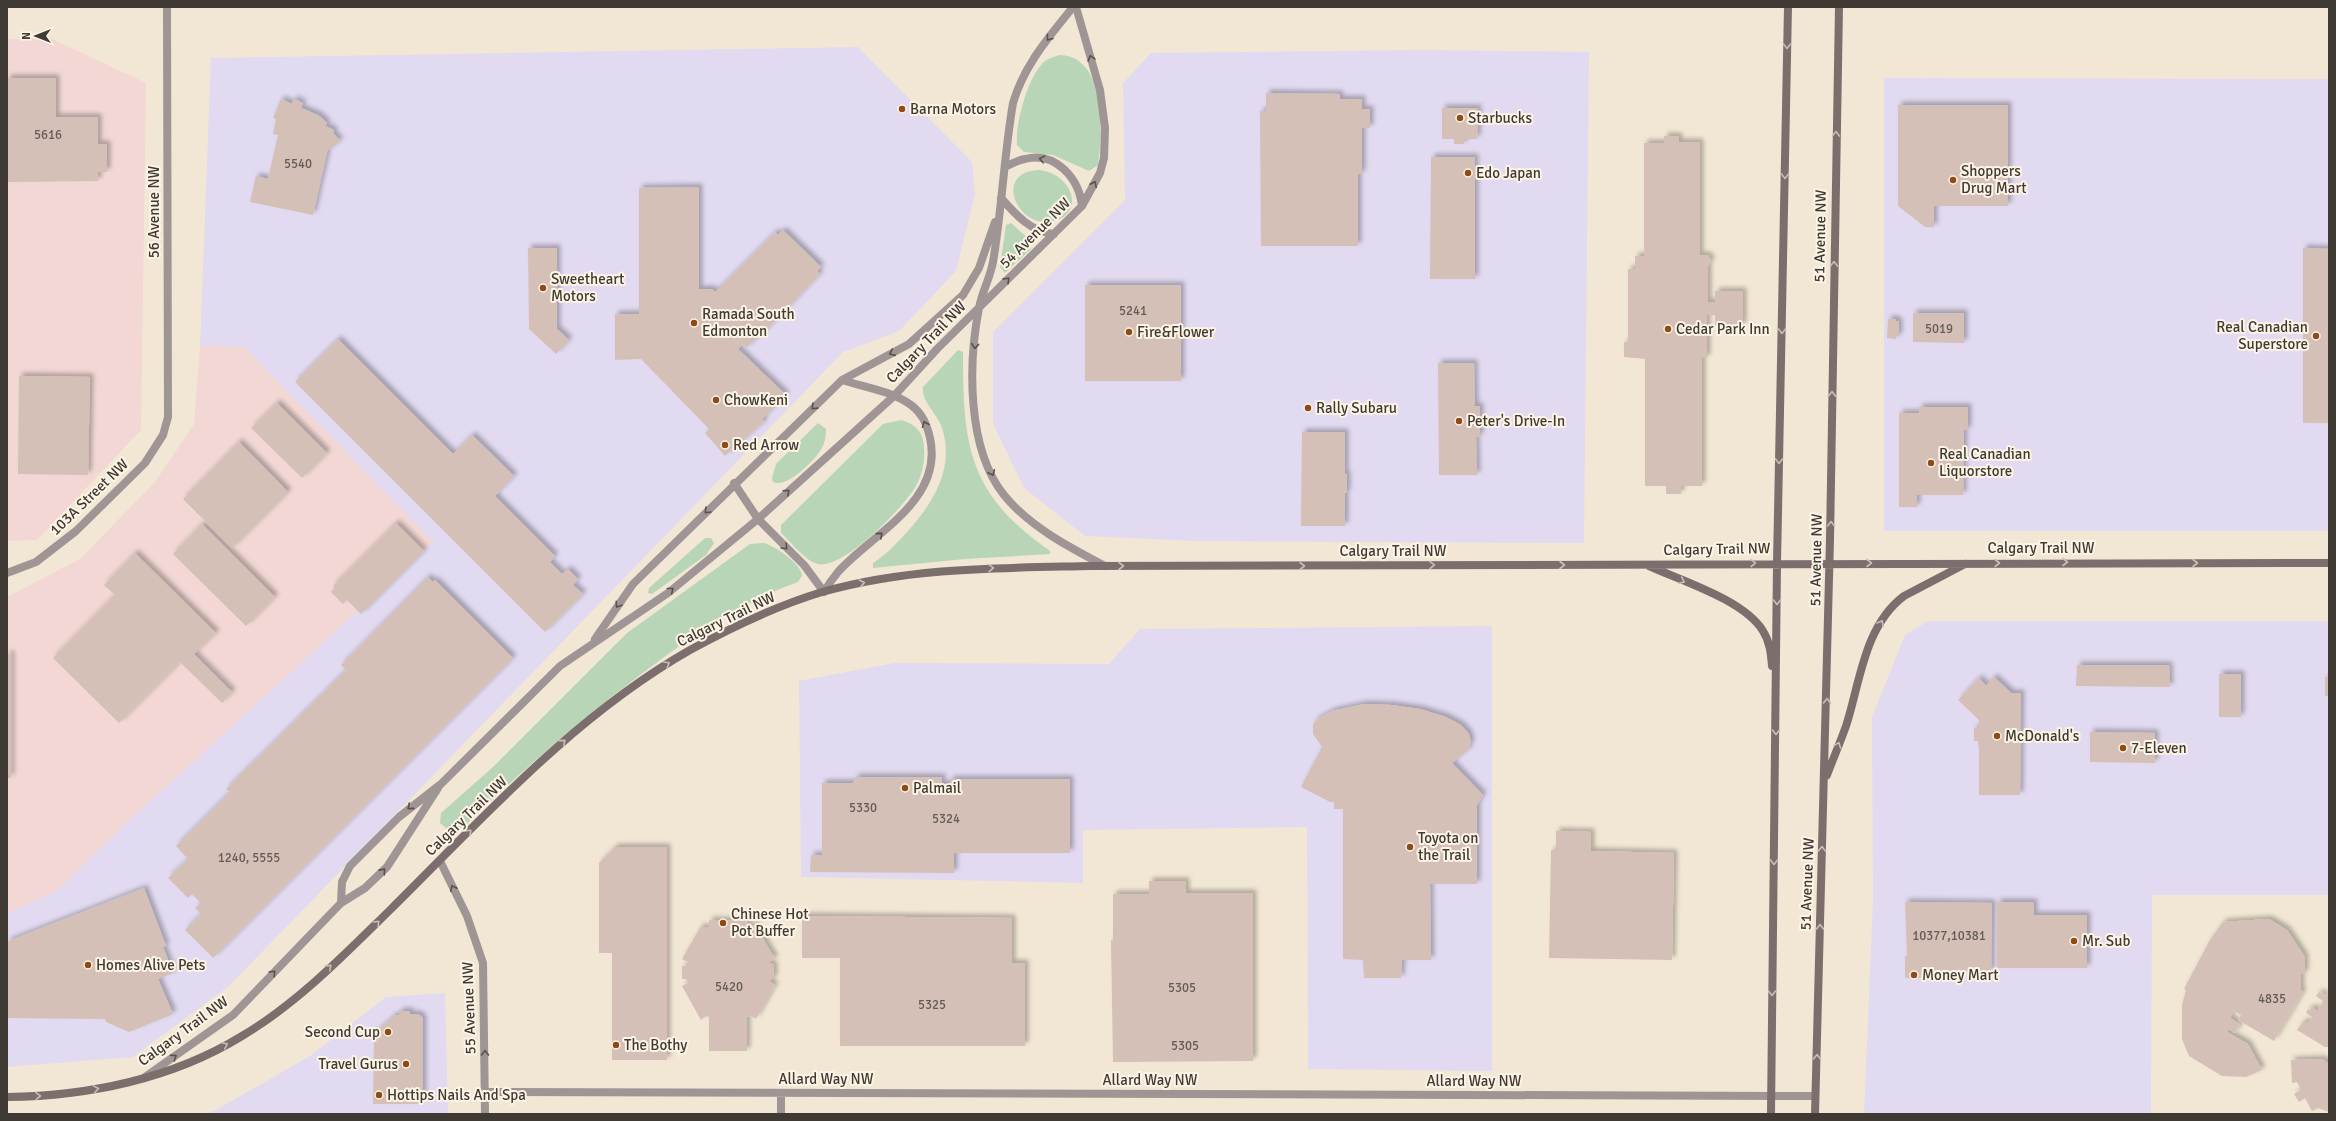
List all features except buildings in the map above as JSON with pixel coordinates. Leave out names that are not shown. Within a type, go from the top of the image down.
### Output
[{"type":"main road","points":[[1771,1114],[1777,562],[1788,7]]},
{"type":"main road","name":"51 Avenue NW","points":[[1815,1114],[1830,563],[1839,7]]},
{"type":"main road","name":"Calgary Trail NW","points":[[7,1097],[60,1094],[124,1084],[179,1067],[224,1046],[266,1020],[295,998],[349,950],[549,754],[625,692],[685,654],[772,610],[824,592],[879,579],[945,571],[1105,566],[1646,564],[1777,562],[2329,562]]},
{"type":"main road","points":[[1825,782],[1846,725],[1860,672],[1882,621],[1896,602],[1904,596],[1967,563]]},
{"type":"main road","points":[[1646,564],[1727,600],[1749,615],[1763,632],[1769,645],[1776,693]]},
{"type":"street","name":"56 Avenue NW","points":[[167,7],[168,417]]},
{"type":"street","name":"Calgary Trail NW","points":[[1075,7],[1033,58],[1018,85],[1010,121],[990,278],[979,307],[974,360],[974,409],[976,430],[993,476],[1003,494],[1033,523],[1075,551],[1105,566]]},
{"type":"street","name":"54 Avenue NW","points":[[979,307],[1082,206],[1100,172],[1104,158],[1105,128],[1100,90],[1075,7]]},
{"type":"street","points":[[1004,167],[1024,159],[1035,157],[1053,162],[1070,174],[1080,193],[1082,206]]},
{"type":"street","points":[[1001,198],[1013,213],[1029,225],[1046,234],[1054,234]]},
{"type":"street","name":"Calgary Trail NW","points":[[592,643],[633,584],[734,483],[842,380],[909,344],[963,295],[979,268],[998,216]]},
{"type":"street","name":"Calgary Trail NW","points":[[341,903],[342,882],[350,866],[399,817],[441,784],[560,666],[668,593],[758,519],[894,396],[979,307]]},
{"type":"street","name":"Calgary Trail NW","points":[[824,592],[838,572],[905,511],[916,496],[929,472],[932,449],[927,424],[922,415],[911,405],[894,396],[842,380]]},
{"type":"street","name":"103A Street NW","points":[[7,572],[36,562],[76,531],[144,463],[163,435],[168,417]]},
{"type":"street","points":[[734,483],[758,519],[804,565],[824,592]]},
{"type":"street","name":"Calgary Trail NW","points":[[142,1079],[233,1015],[341,903],[365,888],[387,867],[441,784]]},
{"type":"street","name":"55 Avenue NW","points":[[440,861],[467,916],[483,964],[485,1114]]},
{"type":"street","name":"Allard Way NW","points":[[485,1092],[1815,1096]]},
{"type":"street","points":[[781,1093],[781,1114]]},
{"type":"shaded area","points":[[7,39],[52,39],[146,83],[141,430],[37,540],[7,541]]},
{"type":"shaded area","points":[[858,47],[972,162],[975,194],[956,271],[899,331],[843,352],[229,986],[133,1057],[7,1067],[7,913],[58,890],[124,825],[244,347],[200,346],[211,58]]},
{"type":"shaded area","points":[[1424,50],[1589,52],[1584,543],[1195,541],[1085,536],[1024,488],[993,424],[993,332],[1125,200],[1123,83],[1151,53]]},
{"type":"shaded area","points":[[1884,78],[2329,79],[2329,531],[1884,531]]},
{"type":"shaded area","points":[[200,346],[244,347],[433,542],[124,825],[58,890],[7,913],[7,597],[80,559],[155,482],[194,424]]},
{"type":"shaded area","points":[[1928,621],[2329,621],[2329,895],[2152,895],[2151,1114],[1864,1114],[1873,901],[1872,717],[1905,635]]},
{"type":"shaded area","name":"Toyota on the Trail","points":[[1492,626],[1492,1071],[1308,1069],[1307,827],[1083,830],[1083,883],[801,877],[799,681],[894,663],[1109,664],[1140,629]]},
{"type":"shaded area","points":[[445,993],[448,1114],[204,1114],[216,1110],[310,1056],[386,997]]},
{"type":"green space","points":[[1059,55],[1074,58],[1086,68],[1093,81],[1098,98],[1101,134],[1100,151],[1098,165],[1089,171],[1053,155],[1024,152],[1017,145],[1020,113],[1033,77],[1045,61]]},
{"type":"green space","points":[[1040,170],[1052,173],[1061,180],[1068,187],[1072,196],[1072,205],[1061,219],[1049,222],[1037,221],[1027,216],[1019,208],[1014,198],[1013,188],[1017,179],[1026,173]]},
{"type":"green space","points":[[1011,223],[1031,241],[1031,249],[1005,273],[1000,267],[1006,225]]},
{"type":"green space","points":[[958,350],[963,352],[965,415],[969,441],[976,465],[986,488],[1002,509],[1023,530],[1050,551],[1050,554],[965,559],[873,568],[873,563],[891,549],[917,521],[933,497],[939,484],[946,457],[945,443],[942,428],[927,403],[923,392],[923,387]]},
{"type":"green space","points":[[901,420],[915,427],[923,438],[923,463],[920,477],[916,486],[899,508],[872,535],[857,547],[842,557],[829,563],[818,564],[808,559],[781,533],[781,525],[883,424]]},
{"type":"green space","points":[[818,423],[826,429],[826,437],[819,453],[808,465],[793,477],[779,483],[773,482],[772,478],[776,464]]},
{"type":"green space","points":[[705,538],[711,538],[714,543],[706,555],[652,594],[648,593],[649,588]]},
{"type":"green space","points":[[764,543],[787,556],[798,566],[802,576],[798,582],[735,611],[697,634],[659,660],[568,732],[522,772],[455,835],[440,823],[441,813],[493,767],[627,633],[750,544]]},
{"type":"place","name":"Barna Motors","points":[[902,109]]},
{"type":"place","name":"Starbucks","points":[[1460,118]]},
{"type":"place","name":"Edo Japan","points":[[1468,173]]},
{"type":"place","name":"Shoppers Drug Mart","points":[[1953,180]]},
{"type":"place","name":"Sweetheart Motors","points":[[543,288]]},
{"type":"place","name":"Ramada South Edmonton","points":[[694,323]]},
{"type":"place","name":"Cedar Park Inn","points":[[1668,329]]},
{"type":"place","name":"Fire&Flower","points":[[1129,332]]},
{"type":"place","name":"Real Canadian Superstore","points":[[2316,336]]},
{"type":"place","name":"ChowKeni","points":[[716,400]]},
{"type":"place","name":"Rally Subaru","points":[[1308,408]]},
{"type":"place","name":"Peter's Drive-In","points":[[1459,421]]},
{"type":"place","name":"Red Arrow","points":[[725,445]]},
{"type":"place","name":"Real Canadian Liquorstore","points":[[1931,463]]},
{"type":"place","name":"McDonald's","points":[[1997,736]]},
{"type":"place","name":"7-Eleven","points":[[2123,748]]},
{"type":"place","name":"Palmail","points":[[905,788]]},
{"type":"place","name":"Toyota on the Trail","points":[[1410,847]]},
{"type":"place","name":"Chinese Hot Pot Buffer","points":[[723,923]]},
{"type":"place","name":"Mr. Sub","points":[[2074,941]]},
{"type":"place","name":"Homes Alive Pets","points":[[88,965]]},
{"type":"place","name":"Money Mart","points":[[1914,975]]},
{"type":"place","name":"Second Cup","points":[[388,1032]]},
{"type":"place","name":"The Bothy","points":[[616,1045]]},
{"type":"place","name":"Travel Gurus","points":[[406,1064]]},
{"type":"place","name":"Hottips Nails And Spa","points":[[379,1095]]}]
